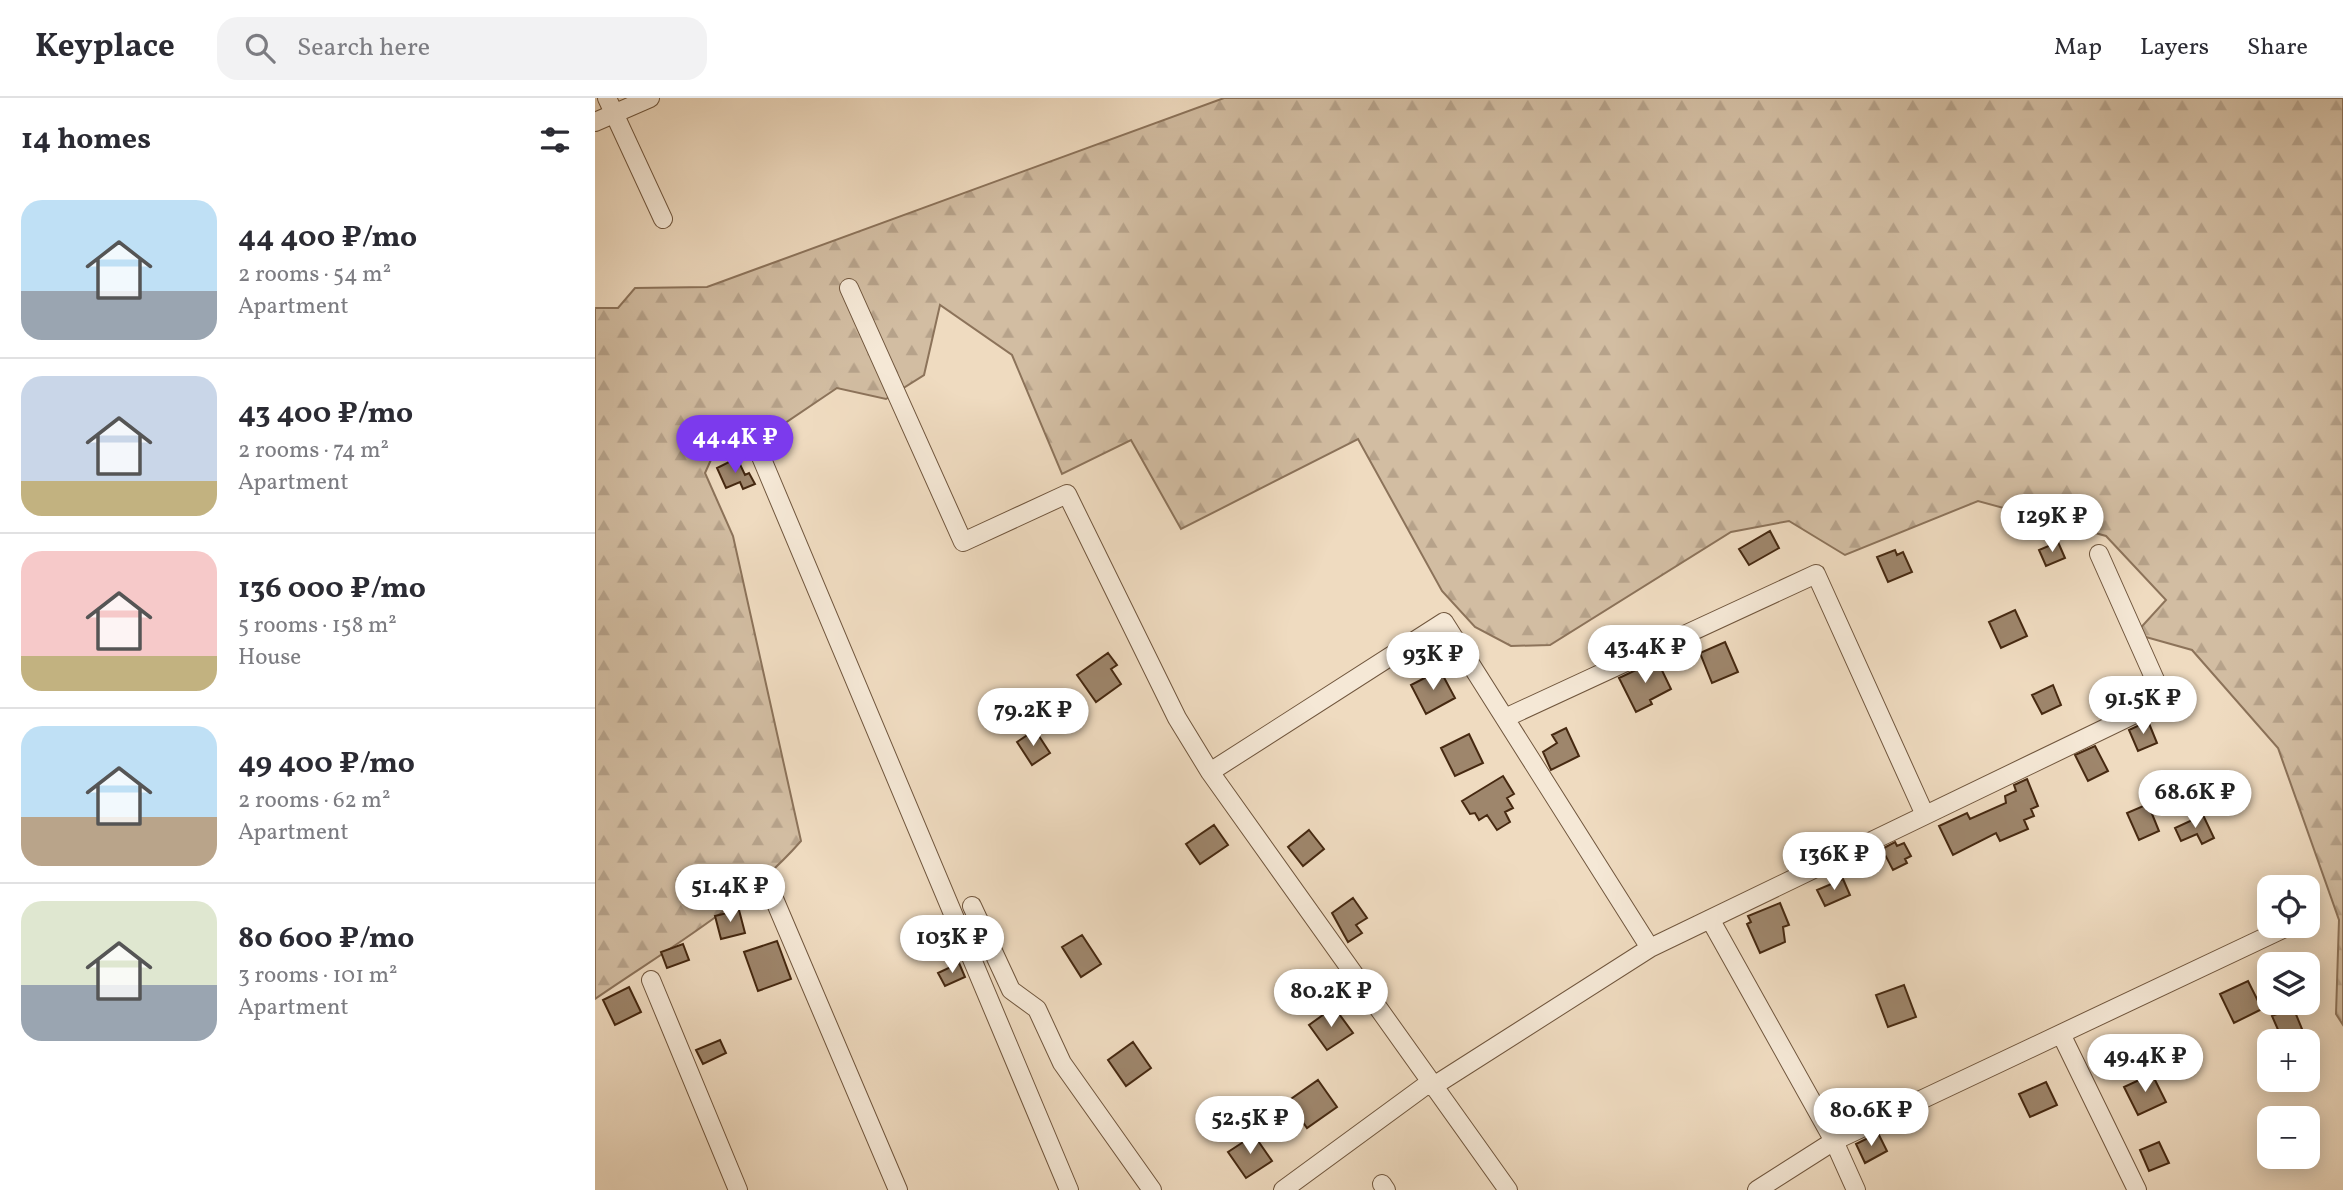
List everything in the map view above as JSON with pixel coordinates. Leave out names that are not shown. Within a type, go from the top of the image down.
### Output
[{"type":"lane","points":[[595,121],[611,106],[650,98]]},
{"type":"lane","points":[[611,106],[663,219]]},
{"type":"lane","points":[[849,288],[963,542],[1067,494],[1177,718],[1210,772],[1508,1190]]},
{"type":"lane","points":[[759,452],[1069,1190]]},
{"type":"lane","points":[[1283,1190],[1431,1085],[1650,948],[2164,700],[2099,554]]},
{"type":"lane","points":[[1505,718],[1816,574],[1925,815]]},
{"type":"lane","points":[[1210,772],[1444,622],[1650,948]]},
{"type":"lane","points":[[769,887],[898,1190]]},
{"type":"lane","points":[[972,906],[1011,990],[1037,1009],[1062,1063],[1152,1190]]},
{"type":"lane","points":[[1710,919],[1834,1141],[1856,1190]]},
{"type":"lane","points":[[1757,1190],[1834,1141],[2264,938]]},
{"type":"lane","points":[[651,980],[739,1190]]},
{"type":"lane","points":[[2061,1034],[2137,1190]]},
{"type":"green space","points":[[1224,98],[2343,98],[2343,1025],[2336,1014],[2339,920],[2278,748],[2192,650],[2135,634],[2166,600],[2106,536],[1978,501],[1845,555],[1789,521],[1731,532],[1550,645],[1511,646],[1475,627],[1442,591],[1358,439],[1181,529],[1131,440],[1062,474],[1012,355],[940,305],[924,375],[886,399],[837,388],[785,423],[714,453],[705,473],[733,536],[801,841],[729,907],[595,999],[595,308],[618,308],[635,288],[707,287]]},
{"type":"building","points":[[737,458],[745,475],[749,473],[755,484],[743,489],[740,482],[726,488],[717,468]]},
{"type":"building","points":[[1770,531],[1779,548],[1749,565],[1739,549]]},
{"type":"building","points":[[2058,542],[2065,558],[2046,566],[2039,550]]},
{"type":"building","points":[[1895,550],[1897,555],[1903,552],[1912,572],[1888,582],[1877,557]]},
{"type":"building","points":[[2015,610],[2027,636],[2001,648],[1989,622]]},
{"type":"building","points":[[1725,642],[1738,672],[1712,683],[1700,653]]},
{"type":"building","points":[[1108,653],[1117,665],[1111,669],[1121,684],[1096,702],[1077,675]]},
{"type":"building","points":[[1657,660],[1671,689],[1650,700],[1652,704],[1636,712],[1619,678]]},
{"type":"building","points":[[1440,670],[1455,698],[1426,714],[1411,685]]},
{"type":"building","points":[[2053,685],[2061,705],[2042,714],[2032,695]]},
{"type":"building","points":[[2148,721],[2157,743],[2138,751],[2129,730]]},
{"type":"building","points":[[1566,728],[1579,756],[1551,770],[1543,752],[1557,743],[1552,735]]},
{"type":"building","points":[[1035,730],[1050,753],[1032,765],[1017,742]]},
{"type":"building","points":[[1469,734],[1483,763],[1455,776],[1441,748]]},
{"type":"building","points":[[2095,746],[2108,771],[2088,781],[2075,755]]},
{"type":"building","points":[[1503,776],[1514,794],[1507,798],[1513,808],[1505,812],[1510,822],[1497,830],[1487,815],[1479,820],[1475,813],[1470,814],[1462,801]]},
{"type":"building","points":[[2027,779],[2038,806],[2031,809],[2034,816],[2024,820],[2028,829],[2000,841],[1996,833],[1953,855],[1939,826],[1967,813],[1970,819],[2006,803],[2005,796],[2016,791],[2014,785]]},
{"type":"building","points":[[2148,804],[2159,831],[2139,840],[2127,813]]},
{"type":"building","points":[[2203,815],[2214,838],[2202,844],[2197,834],[2181,841],[2175,828]]},
{"type":"building","points":[[1214,825],[1228,845],[1200,864],[1186,844]]},
{"type":"building","points":[[1309,830],[1324,849],[1303,866],[1288,847]]},
{"type":"building","points":[[1895,842],[1897,846],[1904,843],[1911,856],[1905,859],[1907,863],[1893,870],[1882,849]]},
{"type":"building","points":[[1843,879],[1850,895],[1825,906],[1817,890]]},
{"type":"building","points":[[1353,898],[1367,918],[1356,925],[1362,933],[1348,942],[1332,913]]},
{"type":"building","points":[[1780,903],[1789,925],[1783,927],[1785,942],[1760,953],[1747,924],[1751,922],[1748,916]]},
{"type":"building","points":[[739,910],[745,933],[721,939],[715,916]]},
{"type":"building","points":[[1082,935],[1101,964],[1081,977],[1062,947]]},
{"type":"building","points":[[777,941],[791,979],[758,991],[744,952]]},
{"type":"building","points":[[683,944],[689,960],[667,968],[661,952]]},
{"type":"building","points":[[959,963],[965,977],[945,986],[938,973]]},
{"type":"building","points":[[2248,981],[2257,999],[2257,1012],[2234,1023],[2220,994]]},
{"type":"building","points":[[1904,985],[1916,1017],[1888,1027],[1876,995]]},
{"type":"building","points":[[629,987],[641,1012],[615,1025],[603,1000]]},
{"type":"building","points":[[1334,1007],[1353,1033],[1327,1050],[1309,1025]]},
{"type":"building","points":[[2296,1015],[2302,1029],[2278,1029],[2272,1016]]},
{"type":"building","points":[[720,1040],[726,1053],[703,1064],[696,1050]]},
{"type":"building","points":[[1133,1042],[1151,1068],[1126,1086],[1108,1060]]},
{"type":"building","points":[[2152,1074],[2166,1102],[2138,1115],[2124,1087]]},
{"type":"building","points":[[1318,1080],[1337,1107],[1307,1128],[1288,1101]]},
{"type":"building","points":[[2046,1082],[2057,1105],[2030,1117],[2019,1094]]},
{"type":"building","points":[[1878,1133],[1887,1151],[1865,1163],[1856,1144]]},
{"type":"building","points":[[1254,1135],[1272,1161],[1246,1178],[1228,1152]]},
{"type":"building","points":[[2159,1142],[2169,1163],[2149,1171],[2140,1150]]}]
